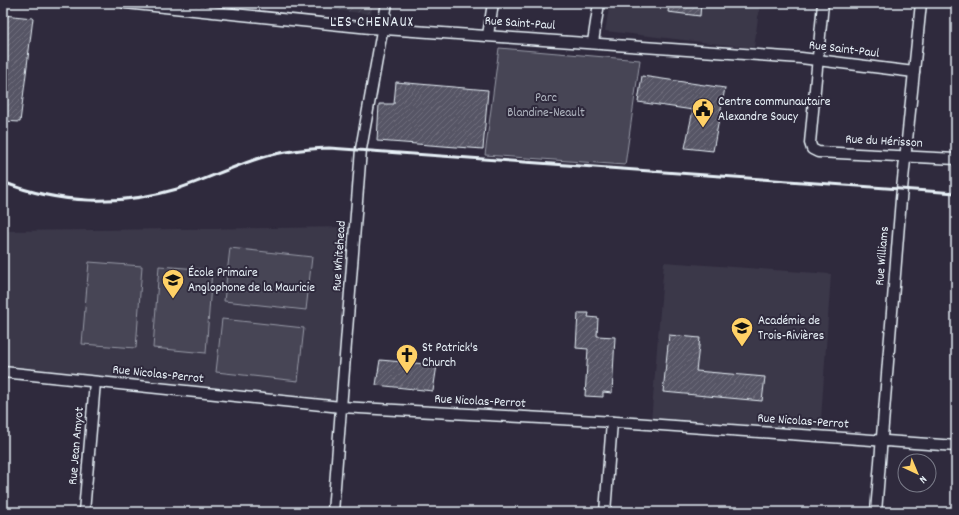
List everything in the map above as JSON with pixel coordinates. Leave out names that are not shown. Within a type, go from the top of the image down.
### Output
[{"type":"street","name":"Rue Saint-Paul","points":[[125,3],[382,28],[593,42],[817,60],[914,72]]},
{"type":"street","name":"Rue Whitehead","points":[[333,512],[361,149],[387,3]]},
{"type":"street","points":[[488,35],[493,3]]},
{"type":"street","points":[[593,42],[599,3]]},
{"type":"street","points":[[817,60],[823,3]]},
{"type":"street","name":"Rue Williams","points":[[876,512],[905,156],[921,3]]},
{"type":"street","name":"Rue du Hérisson","points":[[817,60],[810,143],[812,149],[818,152],[956,159]]},
{"type":"street","name":"Rue Nicolas-Perrot","points":[[3,372],[341,407],[612,422],[956,446]]},
{"type":"street","name":"Rue Jean Amyot","points":[[84,512],[95,382]]},
{"type":"street","points":[[605,512],[612,422]]},
{"type":"shaded area","points":[[269,3],[373,3],[371,14]]},
{"type":"shaded area","points":[[610,3],[760,3],[754,48],[605,31]]},
{"type":"shaded area","name":"École Primaire Anglophone de la Mauricie","points":[[350,227],[335,403],[3,369],[3,231]]},
{"type":"shaded area","name":"Académie de Trois-Rivières","points":[[664,262],[831,274],[820,434],[651,422]]},
{"type":"green space","name":"Parc Blandine-Neault","points":[[499,48],[640,60],[625,165],[485,155]]},
{"type":"green space","points":[[230,248],[312,257],[306,310],[224,301]]},
{"type":"green space","points":[[89,262],[142,266],[136,348],[82,344]]},
{"type":"green space","points":[[159,266],[212,270],[206,353],[153,348]]},
{"type":"green space","points":[[222,319],[304,328],[298,381],[216,372]]},
{"type":"building","points":[[669,3],[701,3],[700,16],[668,12]]},
{"type":"building","points":[[3,15],[33,18],[20,122],[3,121]]},
{"type":"building","name":"Centre communautaire Alexandre Soucy","points":[[642,76],[725,88],[713,151],[685,148],[693,110],[638,102]]},
{"type":"building","points":[[396,82],[488,90],[483,149],[377,141],[379,104],[394,104]]},
{"type":"building","points":[[578,313],[589,313],[588,317],[598,318],[597,336],[615,337],[612,393],[603,392],[603,397],[585,396],[588,349],[576,348]]},
{"type":"building","points":[[669,335],[700,338],[696,371],[765,377],[762,401],[663,392]]},
{"type":"building","name":"St Patrick's Church","points":[[380,360],[437,365],[433,391],[376,385]]},
{"type":"railway","points":[[3,182],[45,195],[67,198],[89,200],[134,198],[177,189],[239,165],[268,156],[294,151],[329,148],[956,193]]},
{"type":"place","name":"Centre communautaire Alexandre Soucy","points":[[703,128]]},
{"type":"place","name":"École Primaire Anglophone de la Mauricie","points":[[173,300]]},
{"type":"place","name":"Académie de Trois-Rivières","points":[[742,348]]},
{"type":"place","name":"St Patrick's Church","points":[[407,374]]},
{"type":"district","name":"LES CHENAUX","points":[[372,23]]}]
